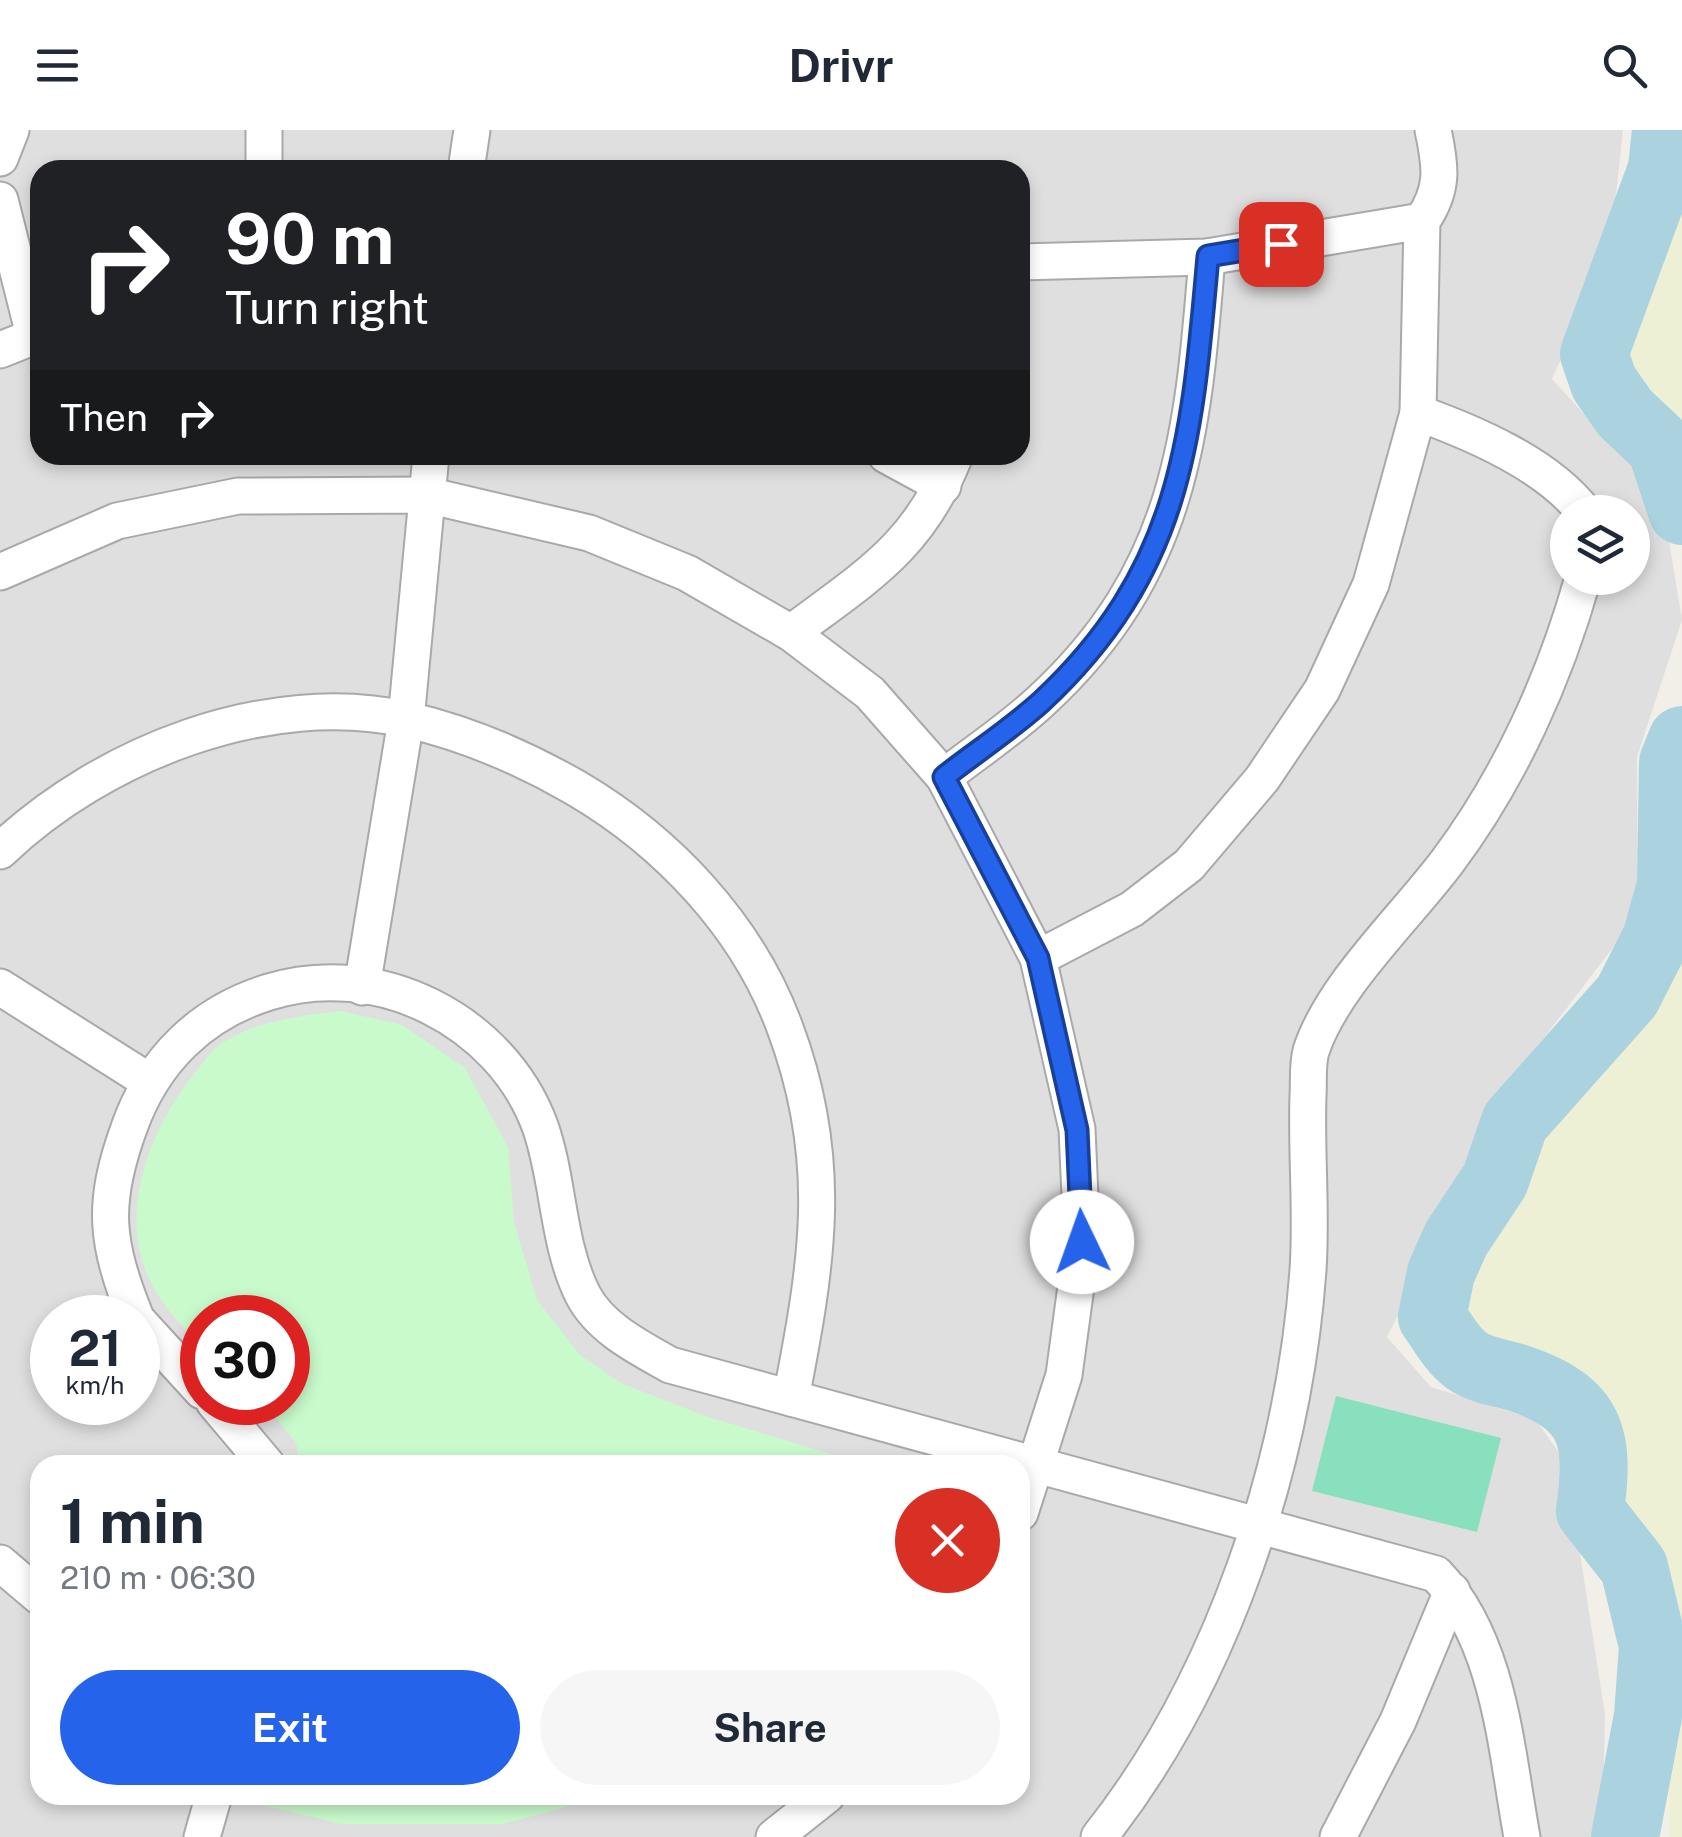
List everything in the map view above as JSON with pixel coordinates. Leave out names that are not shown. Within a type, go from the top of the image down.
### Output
[{"type":"street","points":[[0,158],[11,130]]},
{"type":"street","points":[[264,130],[264,160]]},
{"type":"street","points":[[468,160],[472,130]]},
{"type":"street","points":[[1038,958],[1132,909],[1189,865],[1262,780],[1322,690],[1371,584],[1418,413],[1422,221],[1437,199],[1442,173],[1434,130]]},
{"type":"street","points":[[0,200],[30,309]]},
{"type":"street","points":[[1030,262],[1208,256],[1422,221]]},
{"type":"street","points":[[944,777],[1041,702],[1096,641],[1143,572],[1174,500],[1195,406],[1208,256]]},
{"type":"street","points":[[0,350],[30,337]]},
{"type":"street","points":[[1418,413],[1459,427],[1568,495]]},
{"type":"street","points":[[362,987],[406,720],[430,465]]},
{"type":"street","points":[[791,633],[897,554],[949,470]]},
{"type":"street","points":[[0,572],[117,521],[238,496],[427,495],[589,533],[687,573],[791,633],[870,693],[944,777],[1038,958],[1077,1130],[1082,1242],[1064,1376],[1030,1488]]},
{"type":"street","points":[[1100,1837],[1171,1726],[1219,1628],[1260,1525],[1299,1360],[1308,1266],[1310,1054],[1332,1004],[1450,858],[1501,776],[1560,661],[1578,595]]},
{"type":"street","points":[[0,850],[32,821],[127,761],[268,718],[337,714],[406,720],[529,761],[644,833],[730,926],[757,969],[784,1026],[806,1096],[819,1175],[814,1280],[791,1398]]},
{"type":"street","points":[[127,1295],[112,1258],[109,1197],[121,1149],[150,1082],[184,1037],[231,1003],[286,986],[318,982],[394,991],[430,1004],[471,1031],[515,1072],[540,1126],[584,1297],[620,1337],[670,1365],[1009,1455]]},
{"type":"street","points":[[0,987],[150,1082]]},
{"type":"street","points":[[160,1344],[180,1367]]},
{"type":"street","points":[[233,1425],[259,1455]]},
{"type":"street","points":[[1030,1460],[1436,1574],[1452,1592],[1491,1674],[1522,1837]]},
{"type":"street","points":[[0,1563],[30,1588]]},
{"type":"street","points":[[1338,1837],[1398,1721],[1452,1592]]},
{"type":"street","points":[[202,1837],[211,1805]]},
{"type":"street","points":[[774,1837],[815,1805]]},
{"type":"shaded area","points":[[0,130],[1623,130],[1610,251],[1552,379],[1662,499],[1682,620],[1637,757],[1638,915],[1530,1056],[1387,1337],[1431,1387],[1536,1420],[1566,1463],[1605,1715],[1602,1837],[0,1837]]},
{"type":"green space","points":[[1682,154],[1682,442],[1612,354]]},
{"type":"green space","points":[[1682,891],[1682,1837],[1669,1837],[1669,1620],[1580,1395],[1469,1346],[1450,1292],[1533,1124],[1641,997]]},
{"type":"green space","points":[[341,1011],[402,1025],[465,1068],[508,1147],[514,1222],[537,1300],[580,1355],[621,1383],[705,1416],[834,1455],[298,1455],[296,1443],[281,1425],[310,1425],[310,1295],[180,1295],[180,1323],[157,1294],[139,1247],[139,1192],[145,1165],[167,1114],[215,1048],[261,1025]]},
{"type":"green space","points":[[1336,1396],[1501,1438],[1477,1532],[1312,1491]]},
{"type":"green space","points":[[262,1805],[573,1805],[503,1824],[341,1824]]},
{"type":"waterway","points":[[1666,130],[1662,169],[1594,354],[1604,383],[1625,413],[1661,447],[1682,511]]},
{"type":"waterway","points":[[1625,1837],[1648,1716],[1653,1646],[1634,1567],[1590,1511],[1594,1463],[1586,1427],[1563,1399],[1466,1360],[1432,1317],[1441,1273],[1456,1239],[1495,1180],[1515,1122],[1627,996],[1656,939],[1671,885],[1673,762],[1682,740]]},
{"type":"waterway","points":[[1653,1679],[1682,1681]]},
{"type":"route","points":[[1082,1242],[1077,1130],[1038,958],[944,777],[1041,702],[1096,641],[1143,572],[1174,500],[1195,406],[1208,256],[1281,244]]}]
